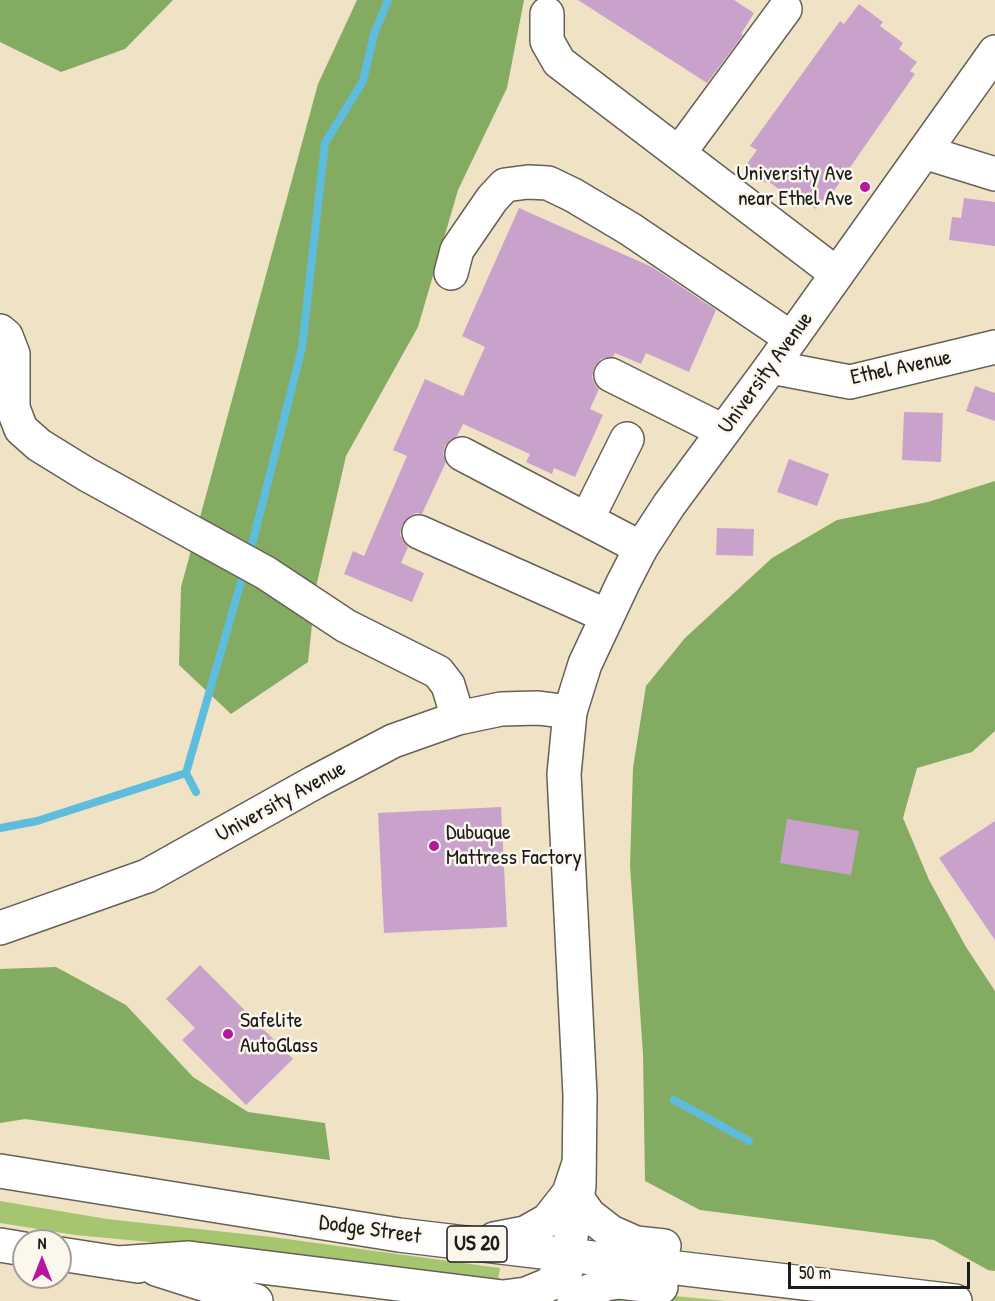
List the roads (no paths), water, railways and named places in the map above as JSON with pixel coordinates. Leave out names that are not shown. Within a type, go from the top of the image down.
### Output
[{"type":"main road","points":[[679,153],[785,9]]},
{"type":"main road","points":[[547,14],[547,41],[559,62],[837,274]]},
{"type":"main road","name":"University Avenue","points":[[561,1301],[577,1198],[580,1095],[564,774],[570,712],[585,664],[641,548],[669,505],[771,367],[995,52]]},
{"type":"main road","points":[[924,153],[995,174]]},
{"type":"main road","points":[[451,273],[457,250],[492,199],[505,185],[528,182],[548,183],[630,229],[791,338]]},
{"type":"main road","points":[[0,331],[6,336],[13,354],[13,408],[21,429],[39,445],[86,474],[266,573],[346,626],[438,672],[448,685],[458,718]]},
{"type":"main road","name":"Ethel Avenue","points":[[771,367],[850,382],[995,347]]},
{"type":"main road","points":[[611,375],[723,431]]},
{"type":"main road","points":[[587,519],[627,439]]},
{"type":"main road","points":[[462,454],[641,548]]},
{"type":"main road","points":[[419,532],[607,616]]},
{"type":"main road","name":"University Avenue","points":[[0,928],[147,876],[393,741],[458,718],[501,709],[538,708],[570,712]]},
{"type":"main road","points":[[459,1242],[502,1239],[536,1228],[548,1220],[569,1193],[579,1163]]},
{"type":"main road","name":"Dodge Street","points":[[0,1171],[286,1218],[568,1260],[955,1301]]},
{"type":"main road","points":[[0,1191],[135,1214],[286,1218]]},
{"type":"main road","points":[[577,1198],[598,1224],[626,1240],[776,1258],[832,1271],[863,1290]]},
{"type":"main road","points":[[72,1256],[365,1301]]},
{"type":"main road","points":[[118,1263],[189,1258],[503,1297],[526,1294],[548,1285],[568,1260]]},
{"type":"main road","points":[[156,1269],[256,1301]]},
{"type":"main road","points":[[574,1301],[598,1287],[619,1282],[740,1296],[782,1296],[863,1290]]},
{"type":"waterway","points":[[250,552],[302,348],[325,143],[363,81],[374,34],[388,0]]},
{"type":"waterway","points":[[186,773],[241,582]]},
{"type":"waterway","points":[[186,773],[196,792]]},
{"type":"waterway","points":[[0,828],[37,821],[186,773]]},
{"type":"waterway","points":[[674,1100],[749,1141]]},
{"type":"place","name":"University Ave near Ethel Ave","points":[[865,187]]},
{"type":"place","name":"Dubuque Mattress Factory","points":[[434,846]]},
{"type":"place","name":"Safelite AutoGlass","points":[[228,1034]]}]
